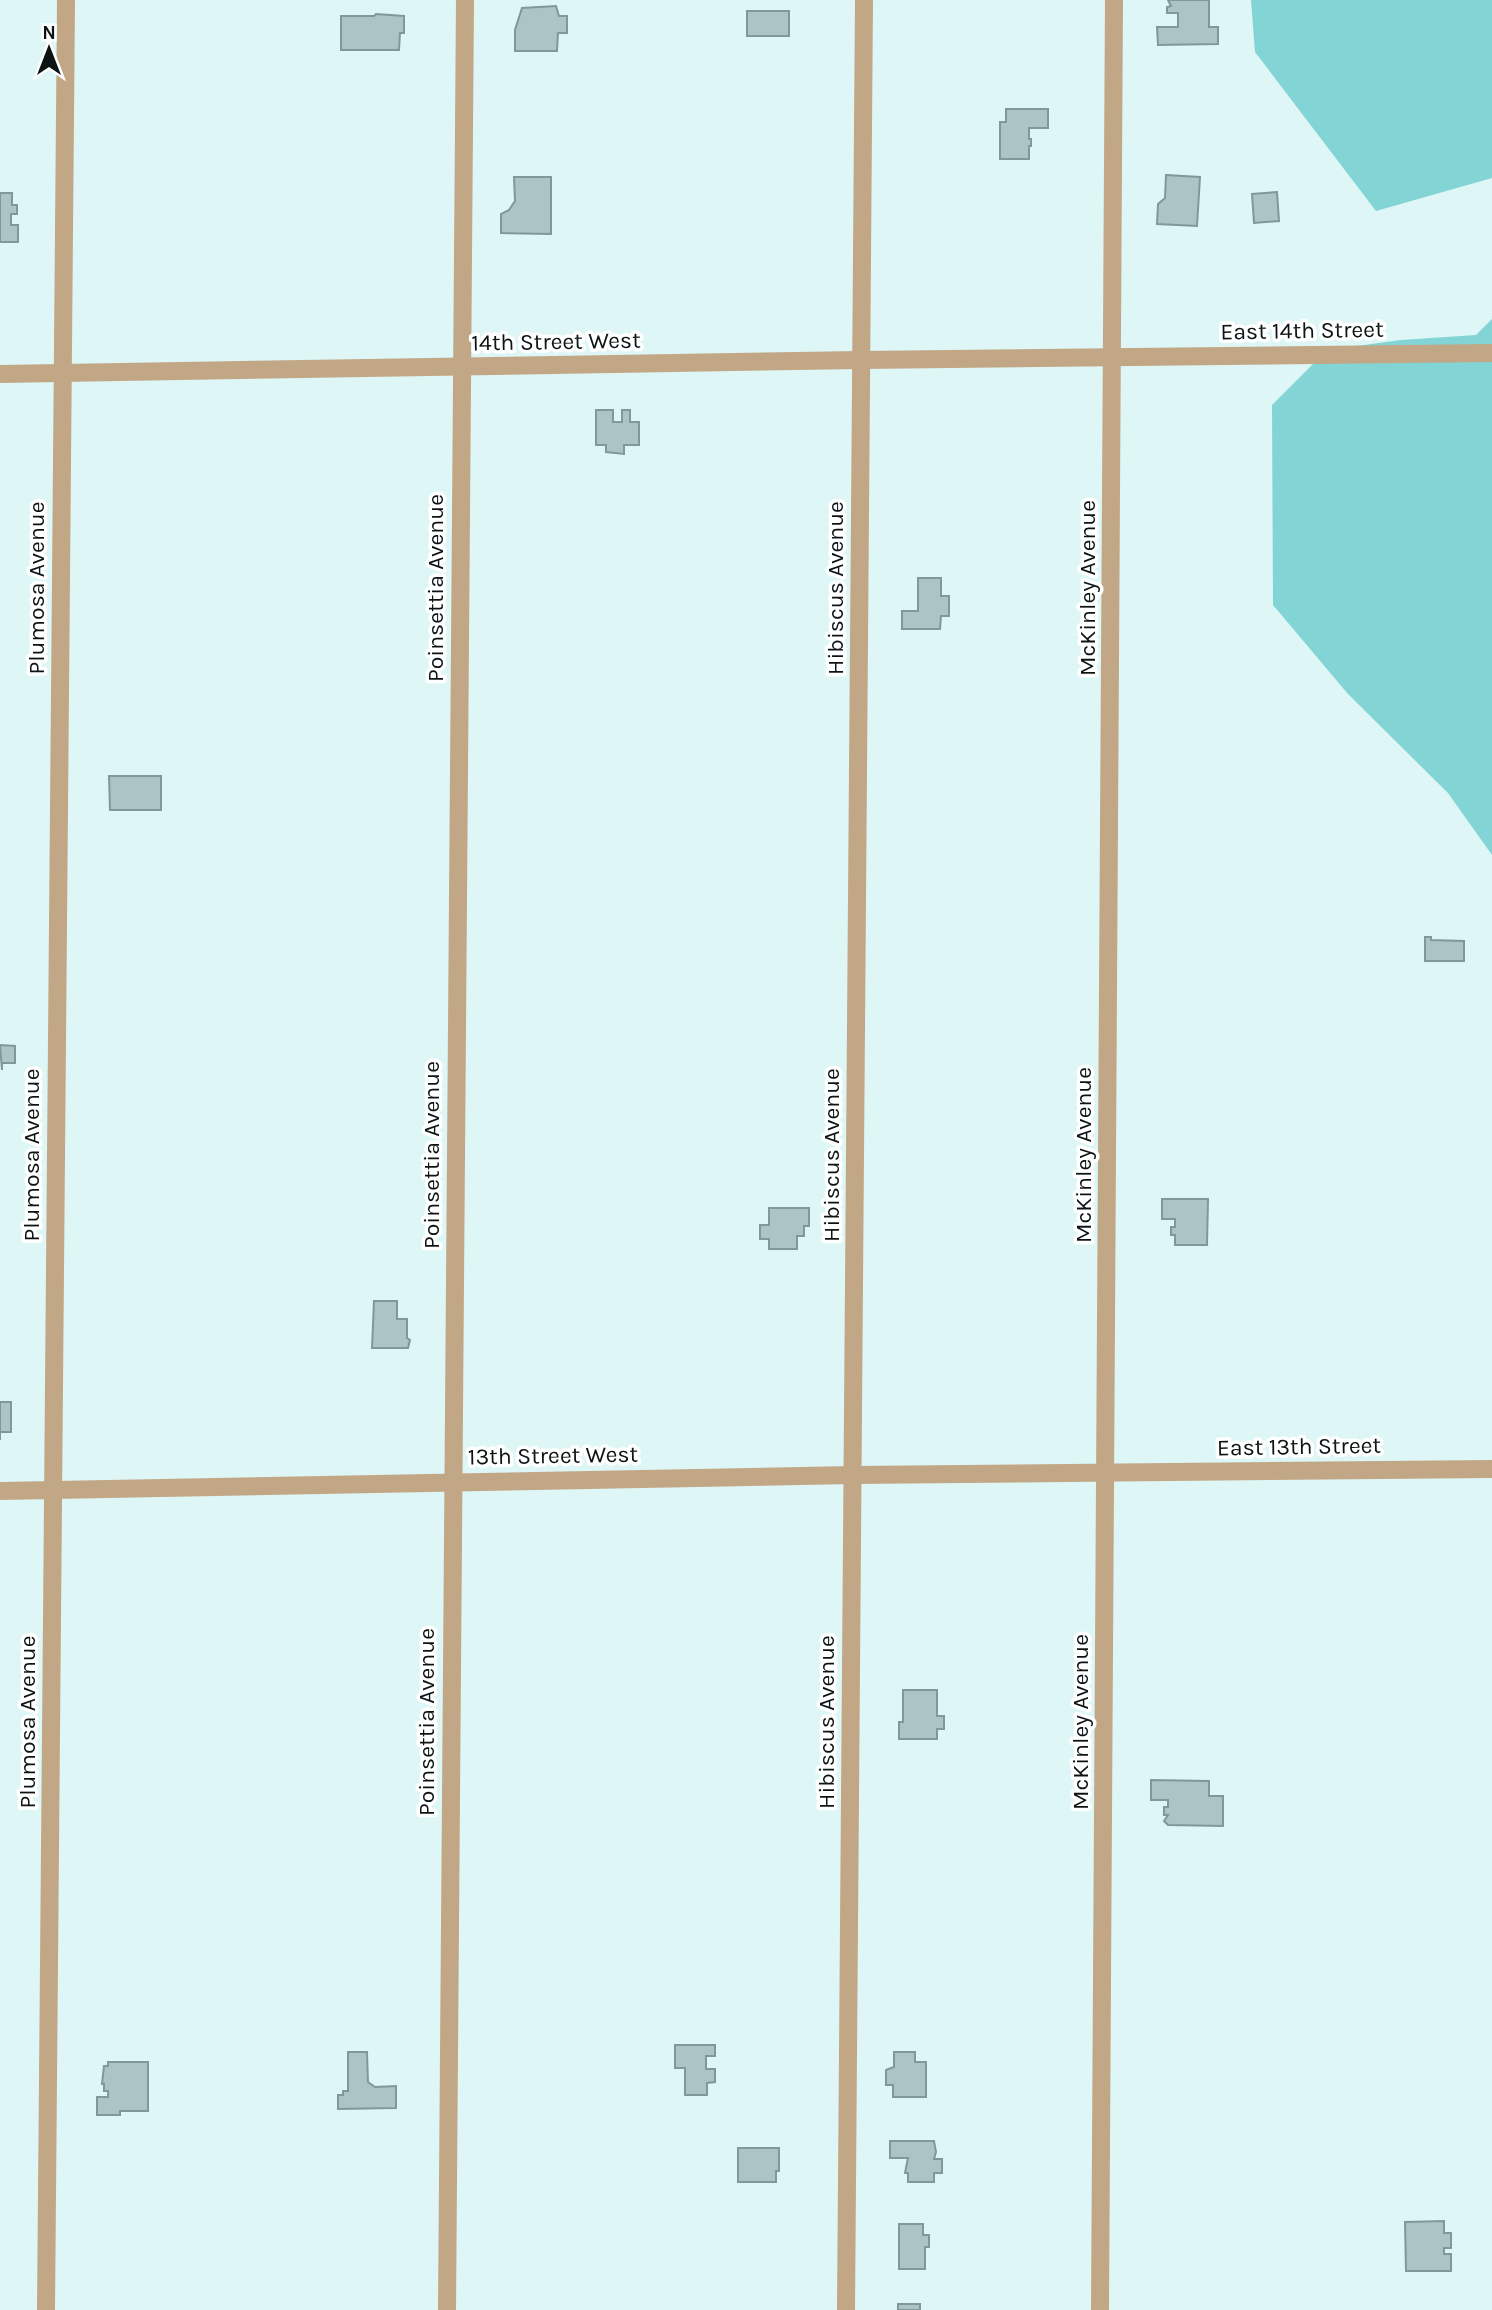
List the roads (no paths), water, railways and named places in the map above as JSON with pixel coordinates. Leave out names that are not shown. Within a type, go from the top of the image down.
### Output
[{"type":"street","name":"Plumosa Avenue","points":[[47,2310],[66,0]]},
{"type":"street","name":"Poinsettia Avenue","points":[[447,2310],[465,0]]},
{"type":"street","name":"Hibiscus Avenue","points":[[846,2310],[864,0]]},
{"type":"street","name":"McKinley Avenue","points":[[1100,2310],[1114,0]]},
{"type":"street","name":"East 14th Street","points":[[1112,357],[1492,353]]},
{"type":"street","name":"14th Street West","points":[[0,374],[1112,357]]},
{"type":"street","name":"East 13th Street","points":[[1106,1473],[1492,1469]]},
{"type":"street","name":"13th Street West","points":[[0,1491],[453,1481],[1106,1473]]}]
